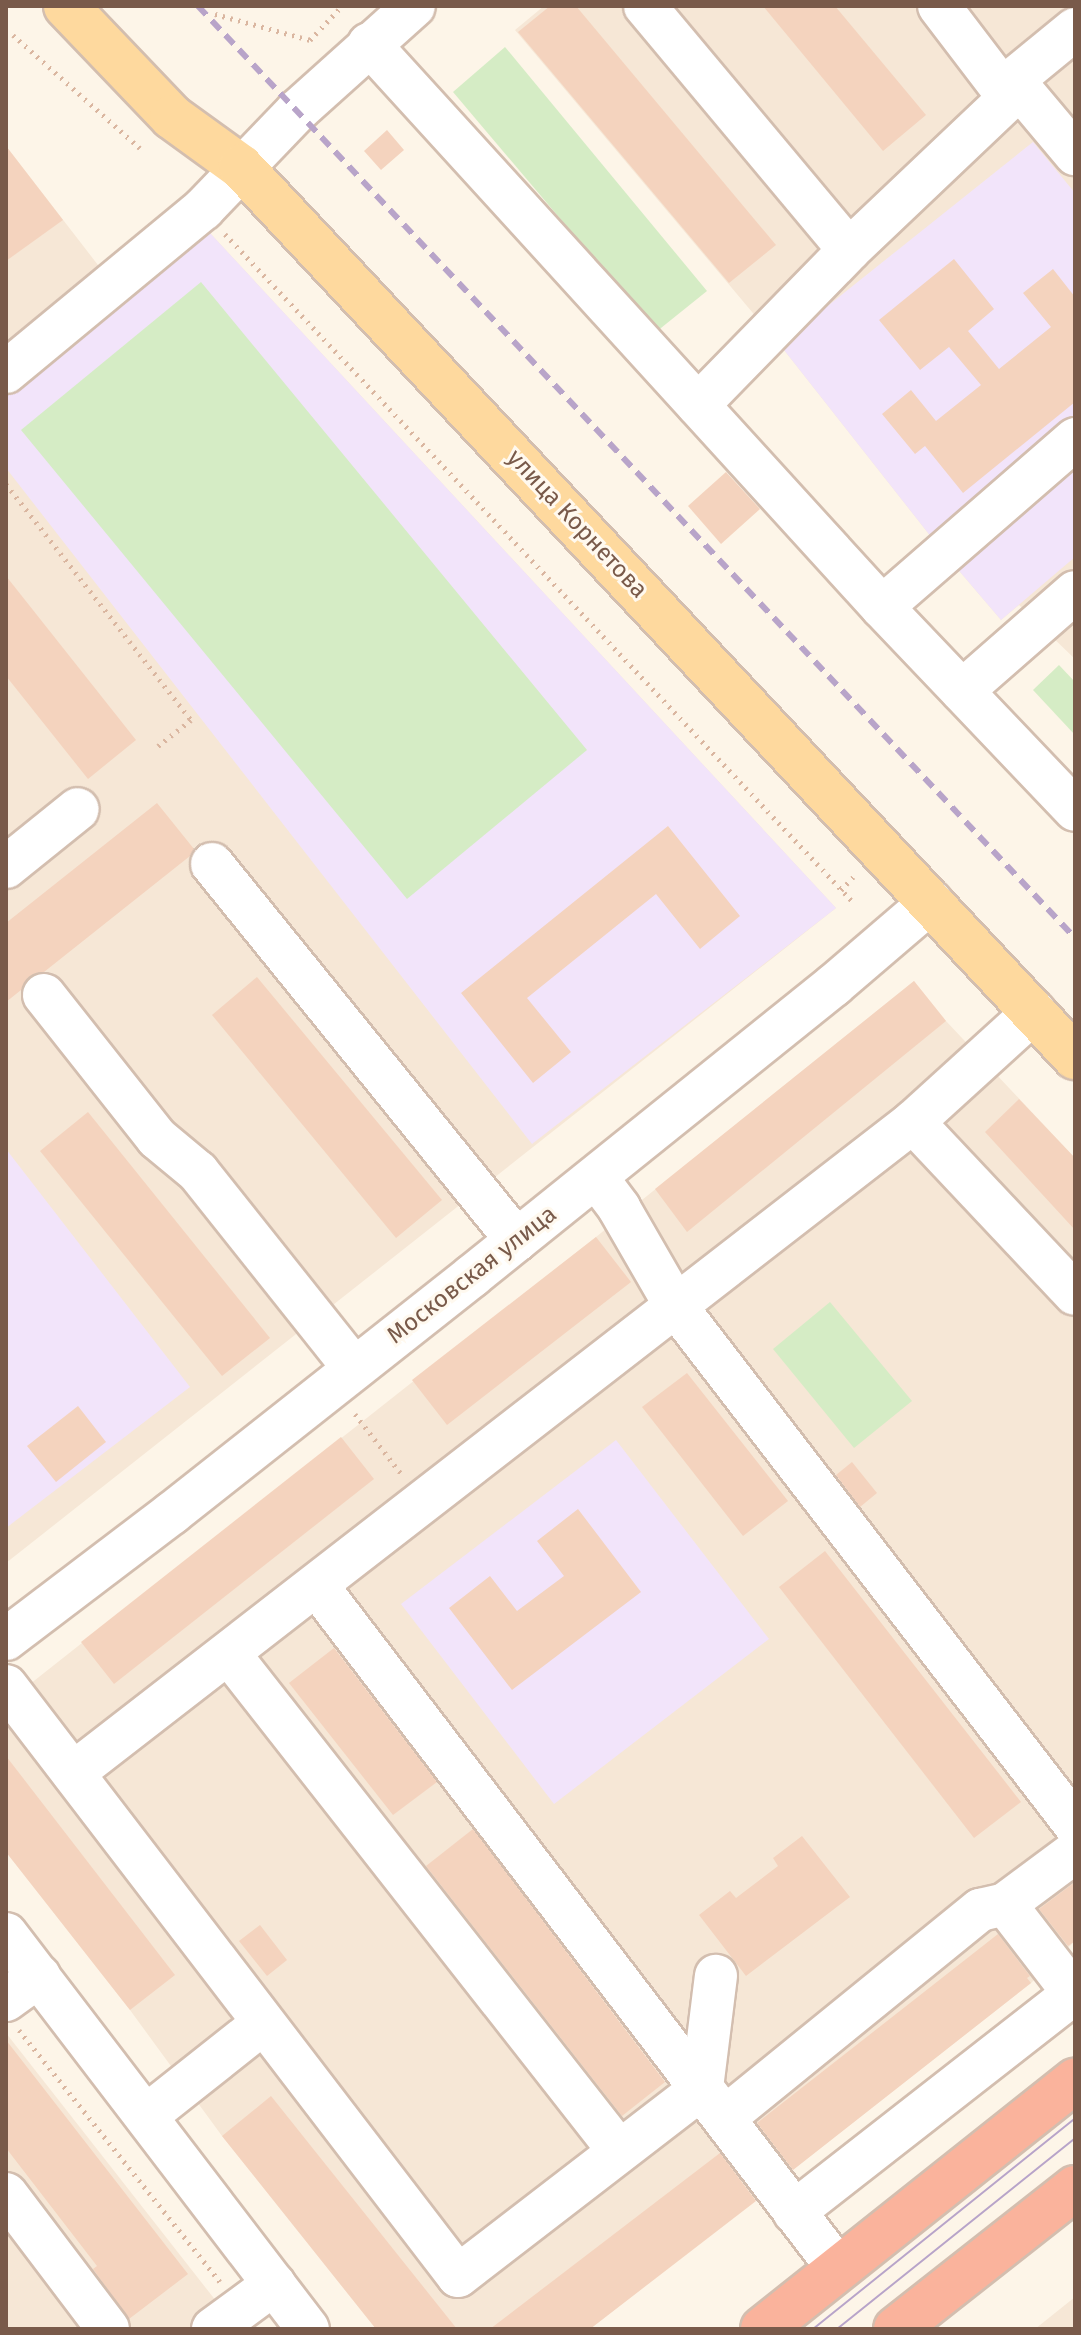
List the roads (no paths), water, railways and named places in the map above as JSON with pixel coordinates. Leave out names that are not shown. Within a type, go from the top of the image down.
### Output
[{"type":"highway","points":[[763,2329],[837,2267],[1075,2081]]},
{"type":"highway","points":[[896,2329],[1075,2188]]},
{"type":"main road","name":"улица Корнетова","points":[[66,6],[172,117],[241,167],[1075,1057]]},
{"type":"street","points":[[645,6],[849,250]]},
{"type":"street","points":[[939,6],[1011,89],[1075,154]]},
{"type":"street","points":[[6,372],[203,209],[241,167],[408,8]]},
{"type":"street","points":[[698,405],[849,250],[1075,29]]},
{"type":"street","points":[[369,44],[882,607],[1075,810]]},
{"type":"street","points":[[882,607],[1075,439]]},
{"type":"street","points":[[962,691],[1075,592]]},
{"type":"street","points":[[6,867],[78,809]]},
{"type":"street","points":[[212,864],[516,1240]]},
{"type":"street","name":"Московская улица","points":[[6,1639],[172,1513],[596,1177],[834,985],[931,902]]},
{"type":"street","points":[[44,995],[157,1138],[198,1172],[343,1376]]},
{"type":"street","points":[[73,1773],[318,1587],[913,1122],[1034,1012]]},
{"type":"street","points":[[913,1122],[1075,1294]]},
{"type":"street","points":[[596,1177],[619,1208],[675,1305],[1075,1825]]},
{"type":"street","points":[[318,1587],[837,2267]]},
{"type":"street","points":[[230,1655],[619,2151]]},
{"type":"street","points":[[6,1686],[458,2276],[619,2151],[713,2103],[980,1910],[1005,1904],[1075,1852]]},
{"type":"street","points":[[794,2212],[1074,1994],[1005,1904]]},
{"type":"street","points":[[6,1934],[20,2001],[146,2116],[308,2329]]},
{"type":"street","points":[[713,2103],[716,1976]]},
{"type":"street","points":[[146,2116],[262,2024]]},
{"type":"street","points":[[6,2194],[19,2237],[108,2329]]},
{"type":"street","points":[[227,2318],[274,2284]]},
{"type":"tram line","points":[[813,2329],[1075,2118]]},
{"type":"tram line","points":[[837,2329],[1075,2138]]},
{"type":"railway","points":[[198,6],[1075,938]]}]
